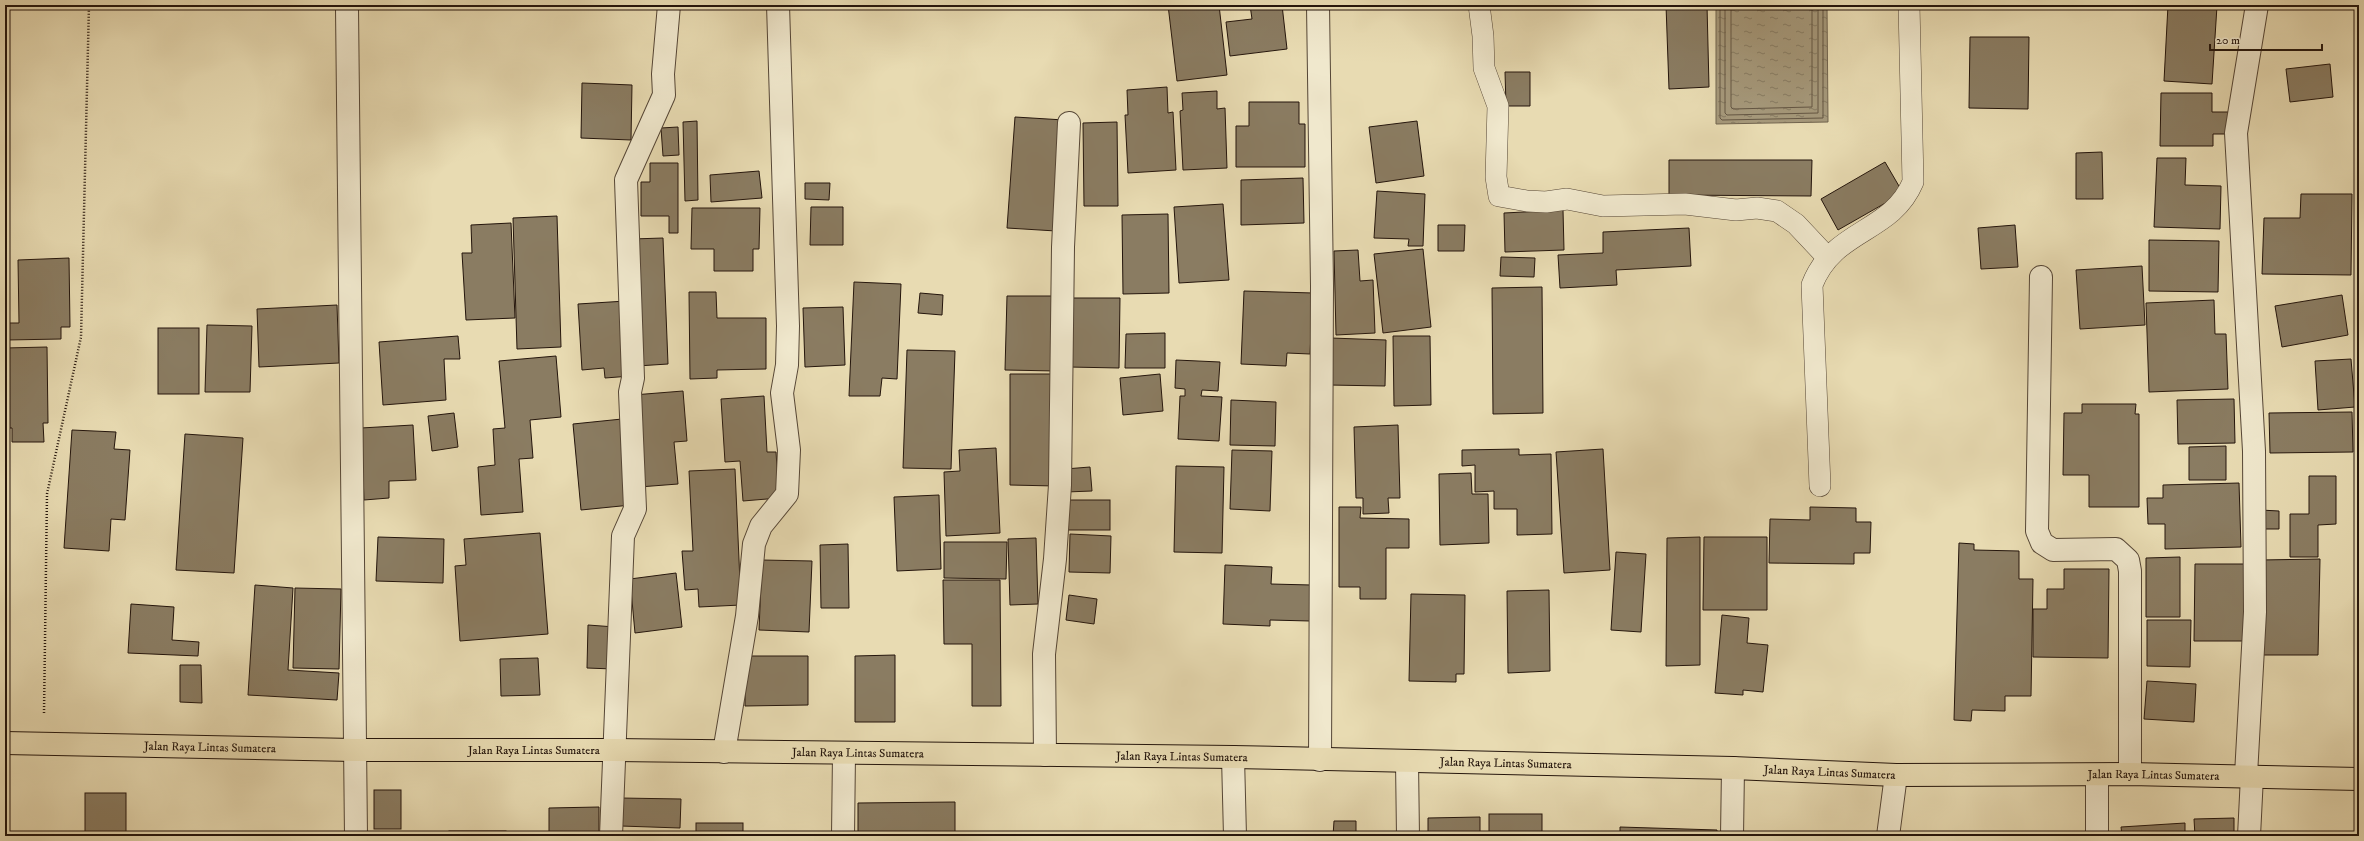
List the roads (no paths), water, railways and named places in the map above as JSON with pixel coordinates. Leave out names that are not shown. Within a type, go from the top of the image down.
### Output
[{"type":"highway","name":"Jalan Raya Lintas Sumatera","points":[[5,743],[354,750],[614,750],[844,754],[1233,757],[1733,768],[1896,776],[2130,774],[2359,778]]},
{"type":"street","points":[[611,836],[623,536],[635,509],[630,392],[633,378],[626,180],[664,95],[663,74],[669,5]]},
{"type":"street","points":[[724,752],[747,616],[754,544],[761,526],[787,494],[789,450],[782,394],[787,365],[788,326],[785,284],[778,5]]},
{"type":"street","points":[[1318,5],[1322,286],[1320,760]]},
{"type":"street","points":[[2249,836],[2249,775],[2255,612],[2254,451],[2236,133],[2257,5]]},
{"type":"street","points":[[348,8],[356,836]]},
{"type":"street","points":[[1045,755],[1044,654],[1055,559],[1060,485],[1063,247],[1069,123]]},
{"type":"street","points":[[2041,277],[2037,531],[2042,543],[2053,550],[2116,549],[2128,560],[2130,571],[2130,774]]},
{"type":"street","points":[[843,836],[844,754]]},
{"type":"street","points":[[1233,757],[1235,836]]},
{"type":"street","points":[[1407,762],[1408,836]]},
{"type":"street","points":[[1732,836],[1733,768]]},
{"type":"street","points":[[2097,775],[2097,836]]},
{"type":"street","points":[[1888,836],[1896,776]]},
{"type":"lane","points":[[1479,5],[1483,36],[1484,68],[1498,106],[1496,177],[1499,196],[1528,201],[1546,202],[1567,199],[1603,206],[1685,204],[1736,210],[1757,208],[1776,211],[1796,224],[1827,257]]},
{"type":"lane","points":[[1820,486],[1812,285],[1817,271],[1827,257],[1841,244],[1889,215],[1908,196],[1913,182],[1909,5]]},
{"type":"water","points":[[1716,5],[1827,5],[1828,122],[1716,124]]}]
